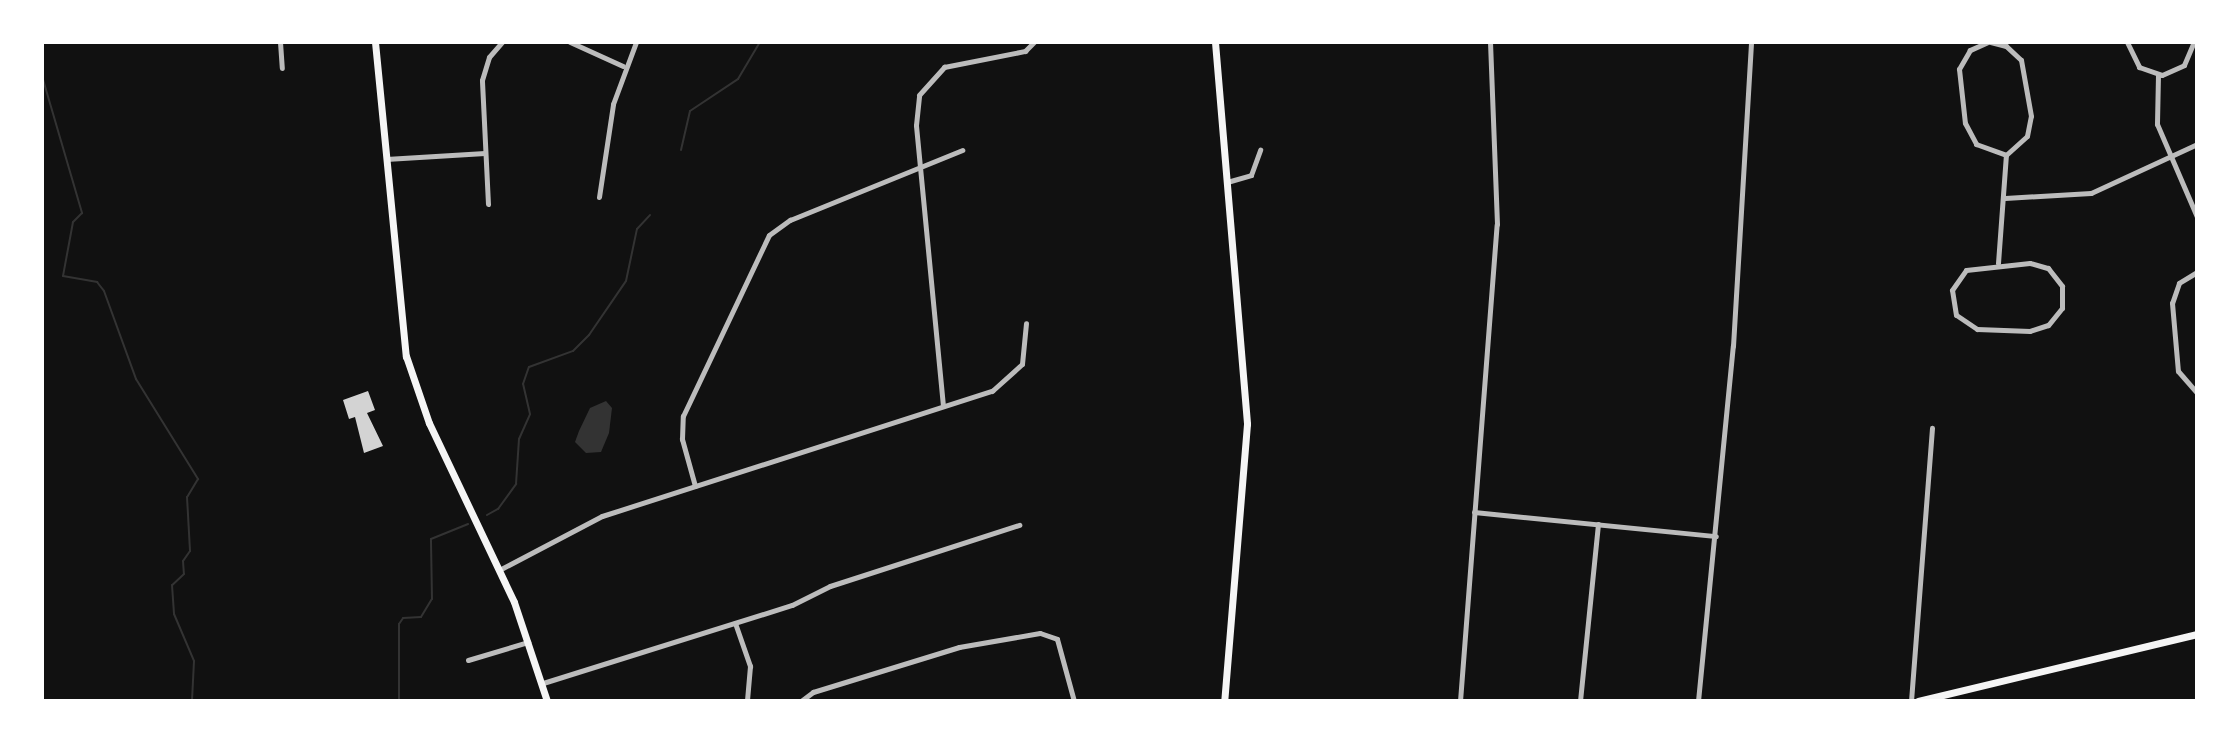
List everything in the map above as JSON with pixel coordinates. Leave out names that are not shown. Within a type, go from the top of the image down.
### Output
[{"type":"main road","points":[[375,42],[409,367],[429,423],[501,569],[529,642],[547,701]]},
{"type":"main road","points":[[1215,42],[1247,424],[1224,701]]},
{"type":"main road","points":[[1918,701],[2197,634]]},
{"type":"street","points":[[280,42],[282,68]]},
{"type":"street","points":[[488,204],[482,80],[489,57],[502,42]]},
{"type":"street","points":[[570,42],[623,66]]},
{"type":"street","points":[[599,197],[623,66],[636,42]]},
{"type":"street","points":[[943,406],[916,109],[935,72],[954,62],[1025,51],[1034,42]]},
{"type":"street","points":[[1460,701],[1497,224],[1490,42]]},
{"type":"street","points":[[1698,701],[1716,536],[1751,42]]},
{"type":"street","points":[[1998,263],[2006,155],[2027,136],[2031,116],[2021,60],[2011,49],[1989,42],[1970,50],[1959,69],[1965,123],[1976,144],[2006,155]]},
{"type":"street","points":[[2127,42],[2136,64],[2158,75],[2184,65],[2194,42]]},
{"type":"street","points":[[2158,75],[2157,124],[2197,217]]},
{"type":"street","points":[[2005,198],[2091,193],[2197,144]]},
{"type":"street","points":[[695,486],[682,439],[683,416],[762,246],[790,220],[962,150]]},
{"type":"street","points":[[1227,182],[1251,175],[1260,150]]},
{"type":"street","points":[[385,159],[485,153]]},
{"type":"street","points":[[1998,263],[2038,264],[2054,273],[2064,297],[2054,320],[2030,331],[1977,329],[1961,321],[1951,301],[1956,280],[1973,266],[1998,263]]},
{"type":"street","points":[[2197,272],[2179,283],[2172,306],[2179,374],[2197,393]]},
{"type":"street","points":[[501,569],[602,516],[943,406],[1009,381],[1026,353],[1026,323]]},
{"type":"street","points":[[1911,701],[1932,428]]},
{"type":"street","points":[[1474,512],[1716,536]]},
{"type":"street","points":[[1580,701],[1598,524]]},
{"type":"street","points":[[543,683],[735,623],[1019,525]]},
{"type":"street","points":[[735,623],[750,666],[747,701]]},
{"type":"street","points":[[801,701],[824,688],[959,647],[1040,633],[1057,639],[1074,701]]},
{"type":"street","points":[[468,660],[529,642]]},
{"type":"shaded area","points":[[606,401],[612,408],[609,433],[601,452],[586,453],[575,442],[579,431],[590,408]]},
{"type":"building","points":[[368,391],[375,410],[367,413],[383,446],[364,453],[355,417],[349,419],[343,400]]},
{"type":"waterway","points":[[681,150],[690,111],[738,79],[760,42]]},
{"type":"waterway","points":[[42,76],[82,213],[73,222],[63,276],[97,282],[104,291],[136,379],[198,479],[187,497],[190,551],[183,561],[184,574],[172,585],[174,614],[194,661],[192,701]]},
{"type":"waterway","points":[[487,515],[498,509],[516,484],[519,439],[530,414],[523,384],[529,367],[573,351],[589,335],[626,281],[637,229],[650,215]]},
{"type":"waterway","points":[[399,701],[399,624],[403,618],[421,617],[432,599],[431,539],[468,524]]}]
